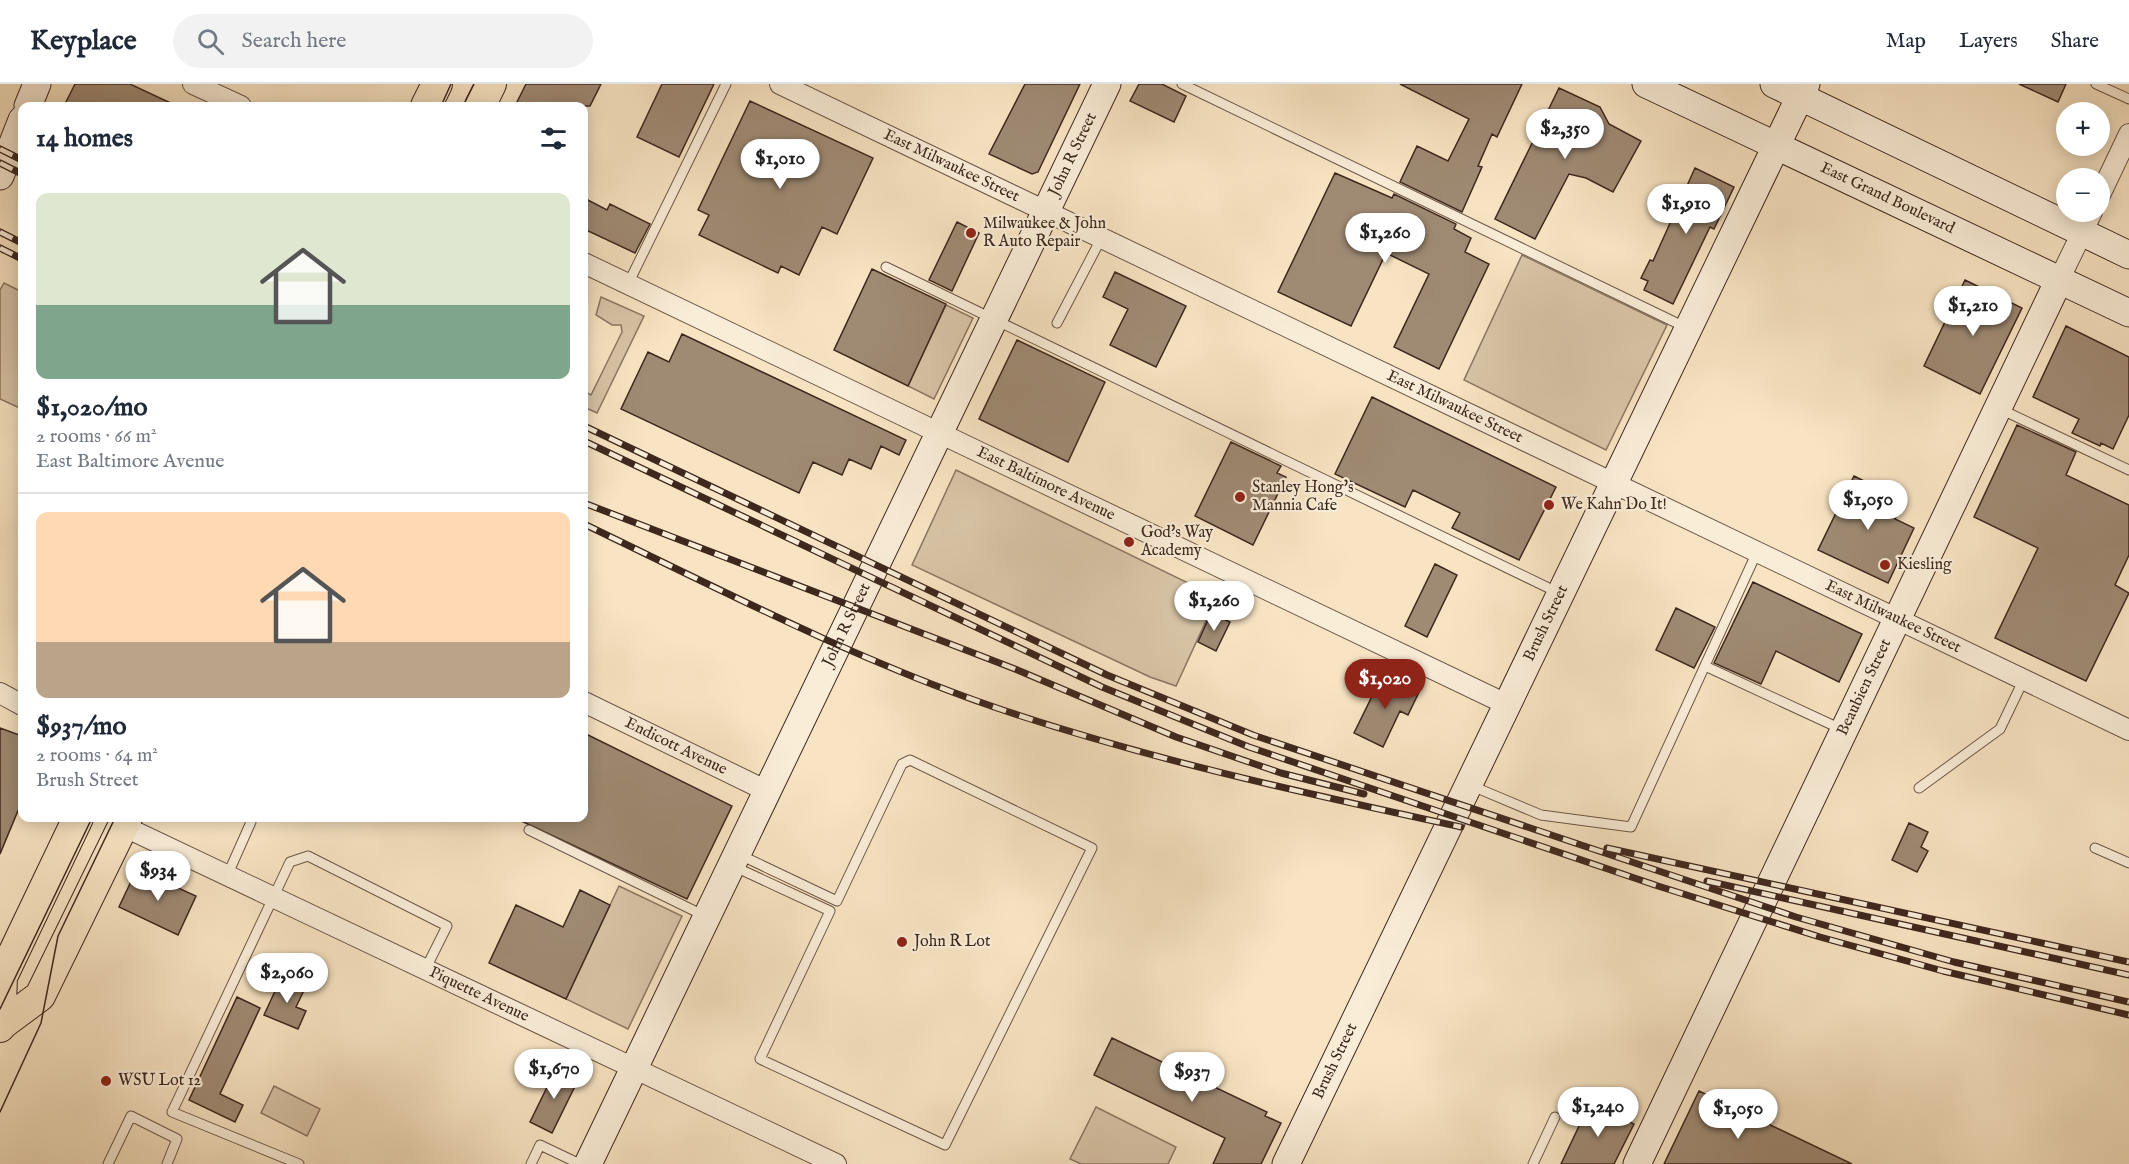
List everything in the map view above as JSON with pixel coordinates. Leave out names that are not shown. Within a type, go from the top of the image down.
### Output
[{"type":"main road","points":[[428,102],[437,84]]},
{"type":"main road","points":[[482,102],[491,84]]},
{"type":"main road","points":[[0,1026],[2,977],[76,822]]},
{"type":"main road","points":[[0,1026],[40,996],[125,822]]},
{"type":"street","points":[[30,102],[37,84]]},
{"type":"street","points":[[194,84],[233,102]]},
{"type":"street","name":"East Milwaukee Street","points":[[780,84],[2129,730]]},
{"type":"street","name":"John R Street","points":[[588,1164],[1107,84]]},
{"type":"street","name":"East Grand Boulevard","points":[[1646,84],[2129,313]]},
{"type":"street","points":[[1774,84],[1803,90],[2056,208]]},
{"type":"street","name":"Brush Street","points":[[1286,1164],[1803,90]]},
{"type":"street","points":[[0,176],[18,130]]},
{"type":"street","points":[[2110,174],[2129,134]]},
{"type":"street","points":[[2087,222],[2129,255]]},
{"type":"street","name":"Beaubien Street","points":[[1637,1164],[2087,222]]},
{"type":"street","name":"East Baltimore Avenue","points":[[588,265],[1508,705]]},
{"type":"street","points":[[0,693],[18,703]]},
{"type":"street","name":"Endicott Avenue","points":[[588,704],[767,791]]},
{"type":"street","name":"Piquette Avenue","points":[[125,822],[227,876],[836,1164]]},
{"type":"lane","points":[[628,285],[726,84]]},
{"type":"lane","points":[[1182,84],[1689,329]]},
{"type":"lane","points":[[2096,84],[2129,99]]},
{"type":"lane","points":[[1057,323],[1102,237]]},
{"type":"lane","points":[[886,267],[1561,594]]},
{"type":"lane","points":[[1998,408],[2129,470]]},
{"type":"lane","points":[[1469,785],[1541,815],[1630,827],[1757,552]]},
{"type":"lane","points":[[1705,666],[1844,730]]},
{"type":"lane","points":[[1919,788],[2000,729],[2024,679]]},
{"type":"lane","points":[[910,760],[1092,848],[945,1145],[760,1059],[830,911],[734,859],[837,901],[902,764],[910,760]]},
{"type":"lane","points":[[227,876],[251,822]]},
{"type":"lane","points":[[529,830],[707,917]]},
{"type":"lane","points":[[2095,848],[2129,863]]},
{"type":"lane","points":[[299,1164],[172,1112],[290,862],[308,856],[447,926],[425,969]]},
{"type":"lane","points":[[108,1164],[131,1116],[177,1139],[167,1164]]},
{"type":"lane","points":[[1533,1164],[1555,1117]]},
{"type":"lane","points":[[531,1164],[540,1145],[580,1164]]},
{"type":"shaded area","points":[[1522,255],[1667,325],[1606,450],[1464,380]]},
{"type":"shaded area","points":[[4,283],[18,290],[18,407],[0,399],[0,290]]},
{"type":"shaded area","points":[[601,297],[644,316],[597,413],[588,409],[588,393],[591,395],[622,332],[621,325],[612,325],[596,315]]},
{"type":"shaded area","points":[[946,305],[973,318],[934,399],[908,386]]},
{"type":"shaded area","points":[[956,470],[1217,597],[1176,686],[1150,677],[912,565]]},
{"type":"shaded area","points":[[619,886],[682,916],[628,1029],[566,999]]},
{"type":"shaded area","points":[[274,1086],[320,1109],[307,1136],[261,1113]]},
{"type":"shaded area","points":[[1096,1107],[1176,1147],[1168,1164],[1081,1164],[1070,1159]]},
{"type":"building","points":[[75,84],[130,84],[168,102],[66,102]]},
{"type":"building","points":[[526,84],[601,84],[590,106],[588,102],[517,102]]},
{"type":"building","points":[[662,84],[714,84],[679,157],[637,137]]},
{"type":"building","points":[[1025,84],[1080,84],[1038,172],[1032,174],[989,154]]},
{"type":"building","points":[[1139,84],[1162,84],[1186,96],[1174,122],[1130,101]]},
{"type":"building","points":[[1400,84],[1522,84],[1497,137],[1492,134],[1478,166],[1482,167],[1462,212],[1400,182],[1417,146],[1448,161],[1469,119]]},
{"type":"building","points":[[2019,84],[2066,84],[2058,102]]},
{"type":"building","points":[[1559,88],[1600,107],[1609,124],[1641,141],[1613,192],[1586,178],[1569,174],[1535,239],[1495,219]]},
{"type":"building","points":[[750,101],[873,158],[837,234],[822,227],[799,275],[781,266],[778,273],[699,235],[709,215],[698,210]]},
{"type":"building","points":[[1695,168],[1734,187],[1714,229],[1710,227],[1673,304],[1644,290],[1648,281],[1641,278],[1650,260],[1653,261]]},
{"type":"building","points":[[1335,173],[1392,198],[1394,194],[1456,224],[1454,229],[1471,238],[1465,252],[1489,264],[1439,369],[1394,347],[1429,274],[1386,253],[1351,326],[1278,292]]},
{"type":"building","points":[[588,200],[607,210],[610,204],[650,224],[635,253],[588,231]]},
{"type":"building","points":[[957,222],[979,233],[952,291],[929,280]]},
{"type":"building","points":[[872,269],[946,304],[908,386],[834,350]]},
{"type":"building","points":[[1115,272],[1186,306],[1156,367],[1110,345],[1128,309],[1103,297]]},
{"type":"building","points":[[1965,280],[2022,308],[1980,394],[1924,366]]},
{"type":"building","points":[[2066,326],[2129,357],[2129,415],[2113,449],[2101,443],[2100,446],[2072,433],[2079,419],[2033,397]]},
{"type":"building","points":[[682,334],[906,440],[899,455],[881,446],[871,469],[849,459],[842,475],[813,462],[799,493],[621,409],[648,352],[669,362]]},
{"type":"building","points":[[1017,340],[1105,382],[1068,462],[979,419]]},
{"type":"building","points":[[1372,397],[1556,487],[1519,560],[1452,528],[1460,513],[1413,490],[1405,507],[1335,474]]},
{"type":"building","points":[[2017,425],[2076,452],[2066,475],[2129,505],[2129,555],[2115,585],[2129,593],[2086,681],[1995,638],[2038,548],[1974,517]]},
{"type":"building","name":"Stanley Hong's Mannia Cafe","points":[[1231,442],[1281,466],[1277,473],[1286,477],[1253,545],[1195,516]]},
{"type":"building","points":[[1854,476],[1904,501],[1895,519],[1914,528],[1888,583],[1818,550]]},
{"type":"building","points":[[1435,564],[1457,575],[1427,637],[1405,626]]},
{"type":"building","points":[[1753,582],[1862,634],[1839,682],[1776,651],[1761,684],[1714,663]]},
{"type":"building","points":[[1676,608],[1715,627],[1694,668],[1656,650]]},
{"type":"building","points":[[1211,613],[1230,622],[1216,651],[1198,642]]},
{"type":"building","points":[[1383,674],[1419,692],[1408,715],[1400,711],[1383,747],[1354,733]]},
{"type":"building","points":[[0,728],[18,735],[18,811],[0,854]]},
{"type":"building","points":[[588,735],[732,806],[687,899],[523,822],[588,822]]},
{"type":"building","points":[[1909,823],[1928,832],[1921,847],[1928,851],[1917,872],[1892,860]]},
{"type":"building","points":[[141,871],[196,896],[178,935],[119,907],[135,873]]},
{"type":"building","points":[[580,890],[610,905],[566,999],[489,963],[516,905],[563,927]]},
{"type":"building","points":[[282,976],[305,988],[296,1007],[306,1011],[298,1029],[264,1015]]},
{"type":"building","points":[[237,997],[260,1008],[220,1094],[243,1105],[235,1122],[189,1100]]},
{"type":"building","points":[[1112,1038],[1267,1112],[1265,1116],[1281,1123],[1261,1164],[1213,1164],[1225,1138],[1094,1075]]},
{"type":"building","points":[[557,1067],[579,1078],[552,1133],[530,1122]]},
{"type":"building","points":[[1699,1091],[1852,1164],[1664,1164]]},
{"type":"building","points":[[1590,1103],[1634,1124],[1614,1164],[1561,1164]]},
{"type":"tram line","points":[[443,102],[451,84]]},
{"type":"tram line","points":[[465,102],[474,84]]},
{"type":"tram line","points":[[0,1009],[90,822]]},
{"type":"tram line","points":[[0,1112],[41,1023],[58,936],[113,822]]},
{"type":"railway","points":[[0,149],[18,158]]},
{"type":"railway","points":[[0,163],[18,172]]},
{"type":"railway","points":[[0,232],[18,241]]},
{"type":"railway","points":[[0,248],[18,257]]},
{"type":"railway","points":[[588,428],[1107,675],[1253,735],[1796,917],[1954,962],[2129,1002]]},
{"type":"railway","points":[[588,443],[1102,687],[1249,747],[1658,886],[1820,937],[1943,971],[2129,1015]]},
{"type":"railway","points":[[588,505],[1015,669],[1176,737],[1281,773],[1364,794]]},
{"type":"railway","points":[[588,526],[837,645],[994,707],[1167,759],[1284,788],[1461,827]]},
{"type":"railway","points":[[1607,848],[2129,962]]},
{"type":"railway","points":[[1707,881],[2129,975]]},
{"type":"place","name":"Milwaukee & John R Auto Repair","points":[[971,233]]},
{"type":"place","name":"Stanley Hong's Mannia Cafe","points":[[1240,497]]},
{"type":"place","name":"We Kahn Do It!","points":[[1549,505]]},
{"type":"place","name":"God's Way Academy","points":[[1129,542]]},
{"type":"place","name":"Kiesling","points":[[1885,565]]},
{"type":"place","name":"John R Lot","points":[[902,942]]},
{"type":"place","name":"WSU Lot 12","points":[[106,1081]]}]
